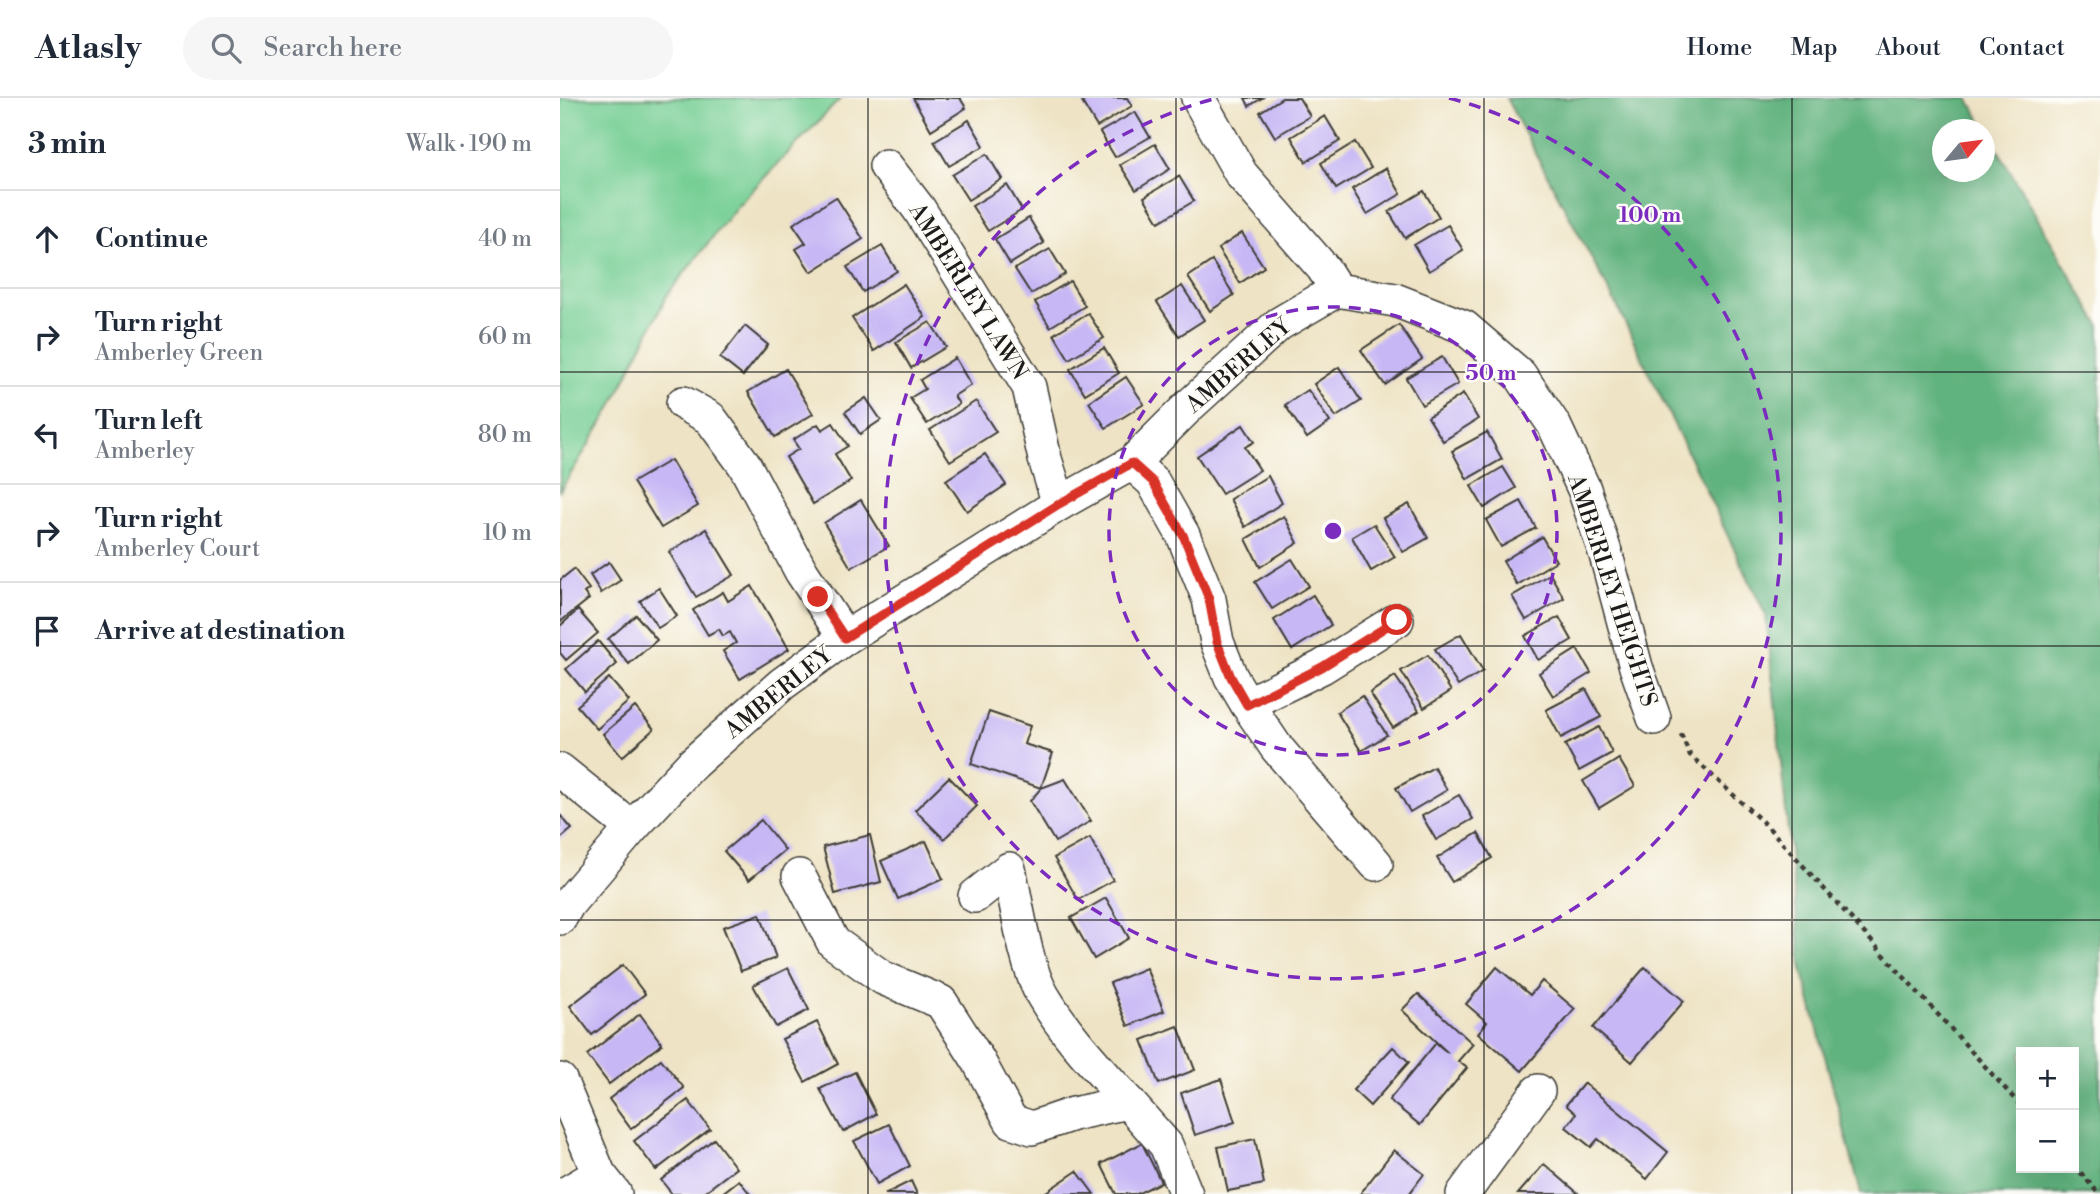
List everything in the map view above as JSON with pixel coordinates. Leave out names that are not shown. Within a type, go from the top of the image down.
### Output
[{"type":"street","points":[[1198,98],[1241,174],[1323,268],[1337,289]]},
{"type":"street","name":"AMBERLEY LAWN","points":[[886,166],[919,209],[1029,387],[1045,459],[1059,504]]},
{"type":"street","name":"AMBERLEY","points":[[560,918],[568,904],[632,828],[702,755],[782,684],[845,638],[1059,504],[1132,463],[1190,405],[1279,324],[1337,289]]},
{"type":"street","name":"AMBERLEY HEIGHTS","points":[[1337,289],[1395,300],[1464,327],[1520,375],[1557,429],[1584,489],[1606,555],[1636,667],[1654,718]]},
{"type":"street","points":[[683,403],[710,418],[744,464],[801,571],[845,638]]},
{"type":"street","points":[[1132,463],[1153,482],[1183,535],[1209,599],[1217,642],[1231,677],[1247,705],[1276,747],[1376,864]]},
{"type":"street","points":[[1247,705],[1322,667],[1397,620]]},
{"type":"street","points":[[560,770],[632,828]]},
{"type":"street","points":[[975,896],[1009,869],[1027,951],[1041,994],[1082,1050],[1166,1145],[1186,1194]]},
{"type":"street","points":[[799,876],[833,942],[883,978],[941,1002],[978,1059],[1011,1121],[1031,1128],[1073,1114],[1128,1102]]},
{"type":"street","points":[[560,1080],[607,1184],[565,1194]]},
{"type":"street","points":[[1463,1194],[1538,1091]]},
{"type":"path","points":[[1654,718],[1678,728],[1690,755],[1768,827],[2016,1100]]},
{"type":"path","points":[[2079,1171],[2099,1194]]},
{"type":"green space","points":[[560,98],[841,98],[738,205],[667,295],[610,410],[560,491]]},
{"type":"green space","points":[[1506,98],[1968,98],[1980,119],[1932,119],[1932,182],[1995,182],[1995,145],[2100,326],[2100,1194],[1861,1194],[1802,969],[1766,615],[1617,306]]},
{"type":"building","points":[[913,98],[960,98],[966,108],[931,130]]},
{"type":"building","points":[[1089,98],[1127,98],[1132,106],[1097,127],[1082,102]]},
{"type":"building","points":[[1245,98],[1262,98],[1249,106]]},
{"type":"building","points":[[1282,98],[1299,98],[1310,116],[1275,137],[1260,112]]},
{"type":"building","points":[[1135,112],[1150,137],[1115,157],[1100,132]]},
{"type":"building","points":[[1325,116],[1340,141],[1306,162],[1291,137]]},
{"type":"building","points":[[969,120],[984,146],[949,166],[934,141]]},
{"type":"building","points":[[1355,142],[1371,168],[1336,189],[1321,163]]},
{"type":"building","points":[[1155,144],[1170,169],[1136,190],[1120,165]]},
{"type":"building","points":[[987,154],[1002,179],[968,200],[952,175]]},
{"type":"building","points":[[1386,168],[1401,194],[1367,214],[1352,189]]},
{"type":"building","points":[[1179,176],[1194,201],[1159,222],[1144,197]]},
{"type":"building","points":[[1007,185],[1022,210],[988,231],[972,206]]},
{"type":"building","points":[[1424,191],[1439,217],[1405,238],[1389,212]]},
{"type":"building","points":[[836,197],[863,239],[811,272],[796,249],[806,243],[793,224]]},
{"type":"building","points":[[1029,218],[1044,243],[1010,264],[995,239]]},
{"type":"building","points":[[1448,225],[1463,250],[1429,271],[1414,245]]},
{"type":"building","points":[[1242,233],[1264,267],[1240,283],[1218,249]]},
{"type":"building","points":[[882,246],[897,271],[863,292],[847,267]]},
{"type":"building","points":[[1050,249],[1065,274],[1031,294],[1015,269]]},
{"type":"building","points":[[1212,261],[1234,295],[1210,311],[1188,277]]},
{"type":"building","points":[[1070,281],[1085,306],[1050,327],[1035,302]]},
{"type":"building","points":[[904,284],[925,317],[874,351],[852,318]]},
{"type":"building","points":[[1182,286],[1204,320],[1179,336],[1157,302]]},
{"type":"building","points":[[1088,313],[1104,338],[1069,359],[1054,334]]},
{"type":"building","points":[[930,322],[946,347],[911,368],[896,342]]},
{"type":"building","points":[[1399,325],[1422,359],[1385,385],[1361,350]]},
{"type":"building","points":[[745,326],[768,345],[743,376],[720,358]]},
{"type":"building","points":[[1104,348],[1119,373],[1085,394],[1070,369]]},
{"type":"building","points":[[1442,357],[1458,384],[1422,405],[1406,378]]},
{"type":"building","points":[[955,358],[971,385],[954,396],[959,404],[927,424],[910,398],[925,389],[920,380]]},
{"type":"building","points":[[1339,367],[1361,401],[1336,417],[1314,384]]},
{"type":"building","points":[[786,369],[813,414],[775,437],[748,392]]},
{"type":"building","points":[[1126,377],[1144,404],[1106,428],[1089,402]]},
{"type":"building","points":[[1308,390],[1330,422],[1307,438],[1285,405]]},
{"type":"building","points":[[1463,394],[1478,419],[1443,441],[1428,417]]},
{"type":"building","points":[[866,398],[881,420],[860,434],[845,412]]},
{"type":"building","points":[[976,401],[996,432],[950,461],[930,430]]},
{"type":"building","points":[[833,423],[848,446],[835,454],[851,481],[813,504],[786,457],[799,449],[793,440],[818,424],[822,430]]},
{"type":"building","points":[[1243,425],[1254,442],[1245,447],[1260,470],[1222,494],[1197,456]]},
{"type":"building","points":[[1487,432],[1502,459],[1467,479],[1452,451]]},
{"type":"building","points":[[985,454],[1006,485],[967,511],[946,480]]},
{"type":"building","points":[[671,460],[698,506],[661,528],[633,482]]},
{"type":"building","points":[[1503,467],[1516,488],[1484,508],[1471,486]]},
{"type":"building","points":[[1268,476],[1282,503],[1245,527],[1230,499]]},
{"type":"building","points":[[861,500],[889,546],[851,568],[824,523]]},
{"type":"building","points":[[1521,501],[1536,528],[1501,547],[1486,520]]},
{"type":"building","points":[[1409,504],[1428,538],[1403,552],[1383,518]]},
{"type":"building","points":[[1284,516],[1298,543],[1260,567],[1246,539]]},
{"type":"building","points":[[1374,524],[1395,557],[1371,571],[1352,537]]},
{"type":"building","points":[[706,529],[734,575],[696,597],[669,552]]},
{"type":"building","points":[[1542,537],[1556,561],[1517,585],[1503,561]]},
{"type":"building","points":[[1292,559],[1309,586],[1272,609],[1255,582]]},
{"type":"building","points":[[609,562],[621,580],[601,593],[590,575]]},
{"type":"building","points":[[574,569],[589,589],[584,593],[589,599],[560,622],[560,580]]},
{"type":"building","points":[[1550,574],[1564,598],[1526,620],[1512,596]]},
{"type":"building","points":[[752,586],[789,649],[740,679],[723,651],[736,643],[730,632],[723,636],[719,629],[708,635],[693,610],[723,592],[728,601]]},
{"type":"building","points":[[659,588],[677,616],[658,628],[640,601]]},
{"type":"building","points":[[1313,595],[1331,625],[1292,650],[1274,620]]},
{"type":"building","points":[[578,610],[598,633],[566,660],[560,653],[560,626]]},
{"type":"building","points":[[636,615],[657,640],[629,664],[608,639]]},
{"type":"building","points":[[1559,617],[1572,640],[1538,660],[1525,636]]},
{"type":"building","points":[[1461,634],[1483,671],[1458,686],[1435,649]]},
{"type":"building","points":[[598,641],[617,664],[585,692],[566,669]]},
{"type":"building","points":[[1577,649],[1591,673],[1553,696],[1539,673]]},
{"type":"building","points":[[1428,655],[1451,691],[1424,708],[1401,671]]},
{"type":"building","points":[[1395,676],[1419,711],[1393,728],[1370,693]]},
{"type":"building","points":[[609,678],[629,701],[597,729],[577,706]]},
{"type":"building","points":[[1586,689],[1601,717],[1561,738],[1546,710]]},
{"type":"building","points":[[1362,696],[1387,735],[1361,751],[1337,712]]},
{"type":"building","points":[[635,707],[654,729],[622,757],[603,734]]},
{"type":"building","points":[[989,712],[1030,726],[1024,744],[1053,753],[1041,788],[971,764]]},
{"type":"building","points":[[1599,727],[1612,753],[1579,771],[1565,745]]},
{"type":"building","points":[[1619,759],[1635,786],[1599,808],[1583,781]]},
{"type":"building","points":[[1434,767],[1447,790],[1410,812],[1396,788]]},
{"type":"building","points":[[949,777],[977,806],[944,839],[915,810]]},
{"type":"building","points":[[1065,779],[1091,821],[1055,842],[1030,801],[1041,788]]},
{"type":"building","points":[[1459,795],[1473,819],[1436,840],[1422,816]]},
{"type":"building","points":[[560,815],[572,829],[560,839]]},
{"type":"building","points":[[761,820],[785,850],[749,880],[724,851]]},
{"type":"building","points":[[1478,833],[1492,858],[1452,882],[1437,858]]},
{"type":"building","points":[[870,835],[881,882],[835,894],[823,847]]},
{"type":"building","points":[[1090,838],[1113,880],[1078,900],[1054,858]]},
{"type":"building","points":[[926,841],[943,879],[898,899],[881,861]]},
{"type":"building","points":[[1106,898],[1129,938],[1094,959],[1071,918]]},
{"type":"building","points":[[760,914],[776,958],[741,971],[723,927]]},
{"type":"building","points":[[623,965],[645,994],[592,1035],[570,1006]]},
{"type":"building","points":[[1497,967],[1530,995],[1542,981],[1575,1009],[1522,1071],[1478,1033],[1487,1022],[1466,1004]]},
{"type":"building","points":[[1645,967],[1684,1001],[1632,1062],[1593,1028]]},
{"type":"building","points":[[788,968],[809,1010],[776,1027],[753,985]]},
{"type":"building","points":[[1146,968],[1164,1011],[1128,1026],[1110,983]]},
{"type":"building","points":[[1418,994],[1473,1044],[1458,1061],[1467,1068],[1420,1125],[1389,1100],[1436,1043],[1448,1053],[1402,1010]]},
{"type":"building","points":[[640,1014],[662,1044],[609,1084],[587,1055]]},
{"type":"building","points":[[817,1022],[838,1064],[805,1082],[782,1039]]},
{"type":"building","points":[[1178,1026],[1195,1070],[1159,1084],[1142,1040]]},
{"type":"building","points":[[1393,1047],[1409,1062],[1370,1106],[1353,1090]]},
{"type":"building","points":[[661,1059],[684,1088],[631,1129],[609,1099]]},
{"type":"building","points":[[855,1072],[876,1114],[843,1132],[820,1089]]},
{"type":"building","points":[[1221,1079],[1235,1122],[1195,1135],[1181,1093]]},
{"type":"building","points":[[1584,1083],[1668,1152],[1647,1179],[1598,1139],[1591,1147],[1566,1127],[1576,1114],[1566,1105]]},
{"type":"building","points":[[688,1100],[710,1129],[656,1170],[634,1141]]},
{"type":"building","points":[[889,1124],[910,1166],[877,1184],[854,1141]]},
{"type":"building","points":[[714,1139],[736,1168],[702,1194],[672,1194],[661,1180]]},
{"type":"building","points":[[1255,1139],[1264,1184],[1228,1191],[1218,1147]]},
{"type":"building","points":[[1142,1143],[1161,1182],[1137,1194],[1116,1194],[1101,1164]]},
{"type":"building","points":[[1394,1150],[1424,1174],[1409,1194],[1360,1194]]},
{"type":"building","points":[[1544,1164],[1579,1194],[1518,1194]]},
{"type":"building","points":[[1077,1171],[1094,1194],[1043,1194]]},
{"type":"building","points":[[739,1180],[750,1194],[721,1194]]},
{"type":"building","points":[[911,1181],[917,1194],[885,1194]]},
{"type":"route","points":[[818,597],[845,638],[1059,504],[1132,463],[1153,482],[1183,535],[1209,599],[1217,642],[1231,677],[1247,705],[1322,667],[1397,620]]}]
